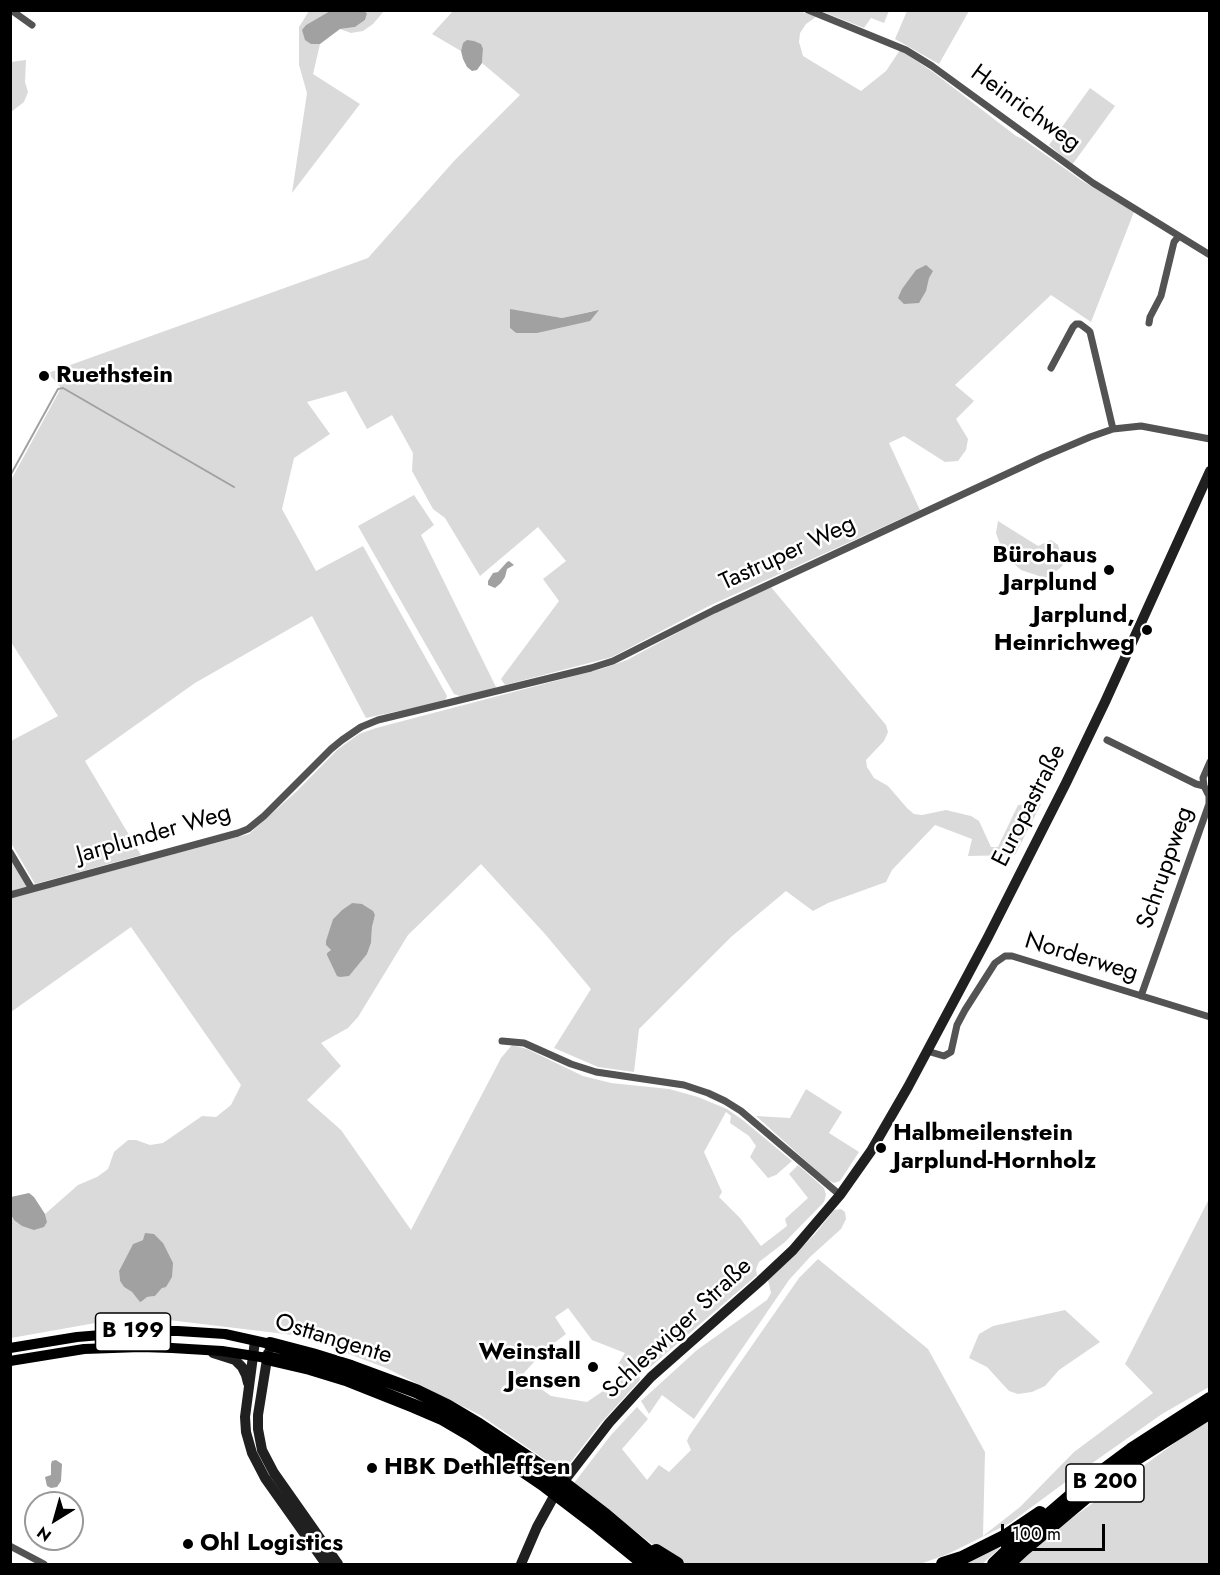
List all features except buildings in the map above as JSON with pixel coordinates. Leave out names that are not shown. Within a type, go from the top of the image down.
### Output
[{"type":"highway","name":"Osttangente","points":[[270,1344],[380,1377],[416,1391],[447,1407],[479,1425],[549,1472],[602,1521]]},
{"type":"highway","name":"Osttangente","points":[[260,1357],[346,1379],[442,1418],[602,1521]]},
{"type":"highway","name":"B 200","points":[[994,1564],[1080,1488],[1131,1450],[1209,1399]]},
{"type":"highway","name":"B 200","points":[[1008,1564],[1086,1497],[1137,1458],[1209,1412]]},
{"type":"highway","points":[[943,1564],[962,1558],[1006,1536],[1080,1488]]},
{"type":"highway","name":"B 199","points":[[602,1521],[638,1564]]},
{"type":"highway","name":"B 199","points":[[602,1521],[663,1564]]},
{"type":"highway","points":[[602,1521],[645,1564]]},
{"type":"highway","points":[[602,1521],[677,1564]]},
{"type":"main road","name":"Europastraße","points":[[871,1151],[927,1051],[1066,783],[1209,471]]},
{"type":"main road","name":"Schleswiger Straße","points":[[521,1564],[544,1513],[558,1489],[609,1423],[651,1377],[777,1266],[810,1232],[871,1151]]},
{"type":"main road","name":"Osttangente","points":[[10,1348],[77,1337],[150,1331],[225,1334],[270,1344]]},
{"type":"main road","points":[[255,1341],[260,1357],[258,1429],[262,1450],[274,1473],[338,1564]]},
{"type":"main road","points":[[270,1344],[260,1357],[249,1389],[246,1432],[252,1453],[265,1478],[326,1564]]},
{"type":"main road","name":"Osttangente","points":[[10,1361],[84,1349],[141,1347],[189,1348],[260,1357]]},
{"type":"main road","points":[[189,1348],[235,1360],[242,1367],[249,1389]]},
{"type":"street","points":[[12,10],[32,25]]},
{"type":"street","name":"Heinrichweg","points":[[808,10],[906,50],[924,60],[1093,183],[1209,255]]},
{"type":"street","points":[[1149,323],[1150,316],[1161,296],[1174,243],[1179,236]]},
{"type":"street","points":[[1051,368],[1073,327],[1080,324],[1088,330],[1113,429]]},
{"type":"street","name":"Tastruper Weg","points":[[378,720],[614,661],[724,605],[1042,457],[1113,429],[1141,426],[1209,440]]},
{"type":"street","name":"Jarplunder Weg","points":[[10,895],[248,829],[342,740],[378,720]]},
{"type":"street","name":"Schruppweg","points":[[1107,740],[1204,786],[1209,796],[1209,804],[1141,996]]},
{"type":"street","points":[[1204,786],[1203,778],[1209,762]]},
{"type":"street","points":[[10,852],[32,889]]},
{"type":"street","name":"Norderweg","points":[[927,1051],[944,1056],[951,1052],[957,1025],[965,1010],[995,963],[1005,956],[1012,956],[1209,1017]]},
{"type":"street","points":[[502,1041],[524,1042],[571,1064],[597,1072],[684,1085],[708,1093],[741,1111],[840,1195]]},
{"type":"street","points":[[10,1546],[45,1564]]},
{"type":"shaded area","points":[[332,10],[365,11],[367,14],[365,20],[355,27],[340,29],[320,44],[311,44],[305,40],[302,30],[306,25]]},
{"type":"shaded area","points":[[889,10],[884,23],[871,18],[864,28],[821,11]]},
{"type":"shaded area","points":[[309,11],[332,11],[306,25],[311,44],[320,44],[313,74],[360,104],[292,193],[307,93],[299,65],[299,27]]},
{"type":"shaded area","points":[[365,11],[384,11],[373,24],[363,31],[351,33],[340,29],[355,27],[365,20],[367,15]]},
{"type":"shaded area","points":[[453,11],[800,11],[816,17],[806,24],[800,33],[799,42],[803,56],[861,91],[886,71],[900,50],[933,72],[1016,136],[1134,212],[1091,322],[1051,295],[955,385],[974,401],[956,419],[968,439],[966,450],[958,461],[945,462],[904,436],[889,443],[920,510],[709,606],[612,657],[505,685],[501,679],[559,601],[543,579],[566,561],[538,527],[480,576],[445,518],[433,509],[412,471],[413,453],[392,415],[367,429],[346,391],[307,402],[330,434],[294,458],[282,509],[316,571],[363,546],[447,696],[445,701],[366,718],[312,616],[195,683],[85,761],[141,855],[35,884],[11,843],[11,741],[58,716],[11,642],[11,480],[61,388],[48,373],[368,258],[454,161],[520,95],[482,63],[483,49],[463,43],[461,51],[432,34]],"holes":[[[510,310],[562,318],[598,310],[516,333],[510,328]]]},
{"type":"shaded area","points":[[907,11],[969,11],[939,64],[895,39]]},
{"type":"shaded area","points":[[467,40],[481,44],[483,49],[482,63],[477,70],[472,71],[463,59],[461,51],[463,43]]},
{"type":"shaded area","points":[[26,60],[25,82],[28,92],[24,102],[11,112],[11,62]]},
{"type":"shaded area","points":[[1090,88],[1115,106],[1072,165],[1049,145]]},
{"type":"shaded area","points":[[926,265],[933,271],[926,291],[919,303],[904,304],[898,298],[902,289],[916,270]]},
{"type":"shaded area","points":[[510,309],[562,318],[599,310],[590,321],[537,333],[516,333],[510,328]]},
{"type":"shaded area","points":[[414,495],[434,525],[421,535],[496,687],[494,690],[463,697],[454,694],[358,526]]},
{"type":"shaded area","points":[[998,521],[1038,546],[1051,540],[1058,545],[1063,565],[1045,578],[1021,570],[1001,547],[996,533]]},
{"type":"shaded area","points":[[509,561],[514,565],[507,569],[501,583],[495,588],[488,585],[493,573],[498,572]]},
{"type":"shaded area","points":[[771,587],[886,725],[888,732],[884,741],[866,760],[867,767],[874,778],[888,786],[914,814],[922,815],[946,810],[971,816],[979,821],[991,847],[998,847],[1018,805],[1041,804],[1015,855],[968,856],[972,839],[935,825],[892,870],[886,882],[828,903],[813,911],[786,891],[731,937],[639,1029],[634,1072],[598,1067],[554,1048],[591,989],[545,934],[481,864],[408,935],[358,1017],[348,1028],[321,1043],[341,1066],[307,1100],[341,1130],[411,1230],[501,1058],[512,1045],[527,1049],[583,1076],[611,1083],[669,1089],[698,1097],[727,1109],[792,1161],[776,1175],[768,1178],[750,1157],[756,1146],[749,1136],[730,1123],[731,1116],[726,1112],[704,1152],[722,1192],[719,1197],[740,1218],[761,1246],[787,1226],[785,1219],[808,1198],[789,1174],[798,1165],[824,1188],[826,1195],[824,1202],[785,1242],[759,1262],[756,1269],[757,1275],[648,1369],[634,1364],[620,1370],[617,1366],[625,1353],[592,1340],[568,1308],[555,1317],[566,1334],[546,1349],[522,1375],[551,1396],[587,1402],[625,1376],[639,1374],[640,1380],[600,1424],[563,1472],[480,1415],[386,1368],[302,1336],[135,1316],[11,1338],[10,1215],[14,1220],[47,1222],[45,1214],[78,1185],[97,1177],[108,1169],[114,1152],[128,1140],[150,1145],[163,1143],[202,1116],[216,1117],[231,1105],[241,1085],[131,927],[11,1012],[11,898],[249,834],[297,791],[337,750],[359,734],[601,669],[627,660],[716,612]],"holes":[[[352,903],[375,915],[367,954],[330,959],[327,953],[331,950],[326,945],[333,919]],[[143,1240],[162,1288],[155,1296],[140,1301],[124,1287],[120,1281],[119,1271],[133,1244]]]},
{"type":"shaded area","points":[[10,857],[28,887],[10,891]]},
{"type":"shaded area","points":[[352,903],[362,904],[375,915],[371,943],[367,954],[349,976],[340,977],[337,976],[327,955],[331,950],[326,945],[326,941],[333,919]]},
{"type":"shaded area","points":[[806,1089],[842,1112],[829,1133],[859,1152],[840,1181],[834,1183],[826,1179],[756,1116],[790,1118]]},
{"type":"shaded area","points":[[29,1193],[45,1214],[47,1222],[44,1227],[34,1230],[22,1226],[11,1215],[11,1197]]},
{"type":"shaded area","points":[[1209,1199],[1209,1387],[1162,1414],[1010,1523],[948,1554],[920,1564],[686,1564],[653,1545],[574,1483],[611,1435],[637,1407],[648,1419],[622,1449],[647,1480],[659,1465],[669,1472],[691,1450],[687,1441],[689,1436],[799,1278],[818,1259],[928,1349],[985,1452],[983,1536],[1020,1507],[1074,1452],[1153,1393],[1125,1364]]},
{"type":"shaded area","points":[[841,1209],[845,1212],[846,1219],[841,1229],[789,1280],[694,1419],[662,1395],[649,1414],[641,1401],[697,1350],[767,1300],[771,1293],[768,1280],[815,1234],[834,1210]]},
{"type":"shaded area","points":[[145,1233],[154,1234],[163,1243],[173,1263],[172,1277],[166,1287],[155,1296],[147,1297],[140,1302],[132,1292],[124,1287],[120,1281],[119,1271],[133,1244],[143,1240]]},
{"type":"shaded area","points":[[1065,1310],[1100,1342],[1059,1370],[1045,1386],[1032,1392],[1018,1394],[1009,1391],[987,1367],[969,1358],[979,1334],[993,1326]]},
{"type":"shaded area","points":[[1209,1418],[1209,1564],[1018,1564],[1053,1532]]},
{"type":"shaded area","points":[[56,1460],[62,1464],[61,1481],[57,1487],[51,1488],[47,1486],[45,1477],[51,1475],[52,1461]]},
{"type":"shaded area","points":[[1008,1541],[982,1564],[962,1564],[975,1559]]},
{"type":"waterway","points":[[10,476],[58,389],[63,388],[234,487]]},
{"type":"place","name":"Ruethstein","points":[[44,376]]},
{"type":"place","name":"Bürohaus Jarplund","points":[[1109,570]]},
{"type":"place","name":"Jarplund, Heinrichweg","points":[[1147,630]]},
{"type":"place","name":"Halbmeilenstein Jarplund-Hornholz","points":[[881,1148]]},
{"type":"place","name":"Weinstall Jensen","points":[[593,1367]]},
{"type":"place","name":"HBK Dethleffsen","points":[[372,1468]]},
{"type":"place","name":"Ohl Logistics","points":[[188,1544]]}]
